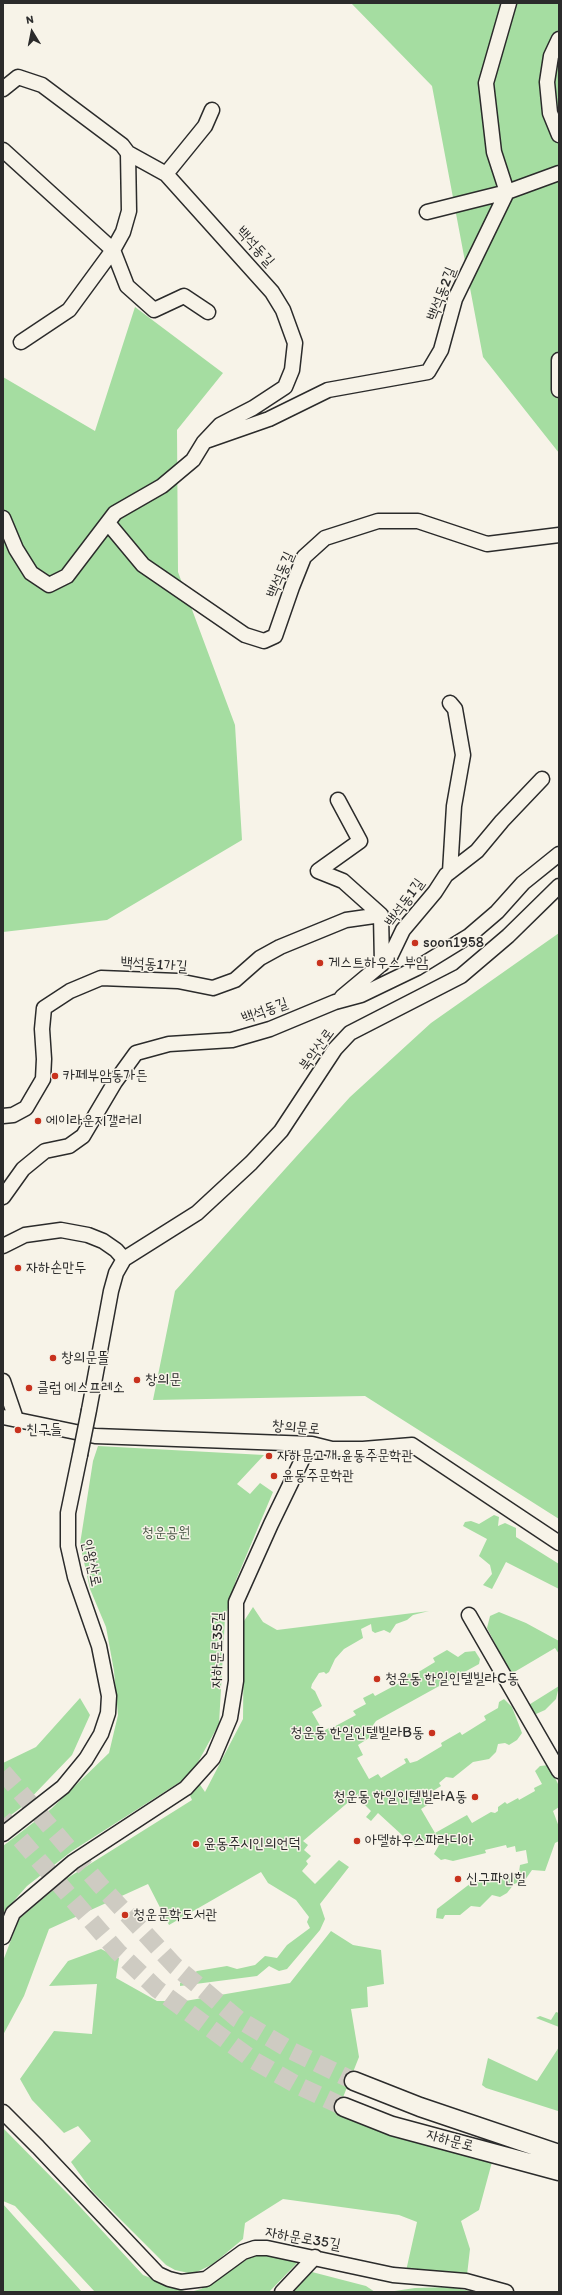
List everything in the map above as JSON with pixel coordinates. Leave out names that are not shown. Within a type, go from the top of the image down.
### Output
[{"type":"main road","name":"자하문로","points":[[354,2081],[420,2107],[559,2154]]},
{"type":"main road","name":"자하문로","points":[[344,2107],[392,2126],[559,2171]]},
{"type":"street","points":[[508,192],[494,152],[486,83],[509,3]]},
{"type":"street","points":[[559,39],[551,56],[547,82],[550,114],[559,135]]},
{"type":"street","name":"백석동길","points":[[3,89],[18,77],[42,85],[122,145],[128,153],[166,174],[272,292],[283,310],[295,343],[292,370],[285,387],[252,408],[220,424],[204,442],[193,460],[162,486],[115,513],[67,576],[49,585],[31,573],[16,549],[3,518]]},
{"type":"street","points":[[166,174],[205,126],[212,110]]},
{"type":"street","points":[[3,150],[113,250],[127,286],[154,310],[184,296],[208,312]]},
{"type":"street","points":[[21,342],[69,310],[113,250],[123,232],[129,211],[128,153]]},
{"type":"street","points":[[427,212],[508,192],[559,173]]},
{"type":"street","name":"백석동2길","points":[[204,442],[269,419],[328,390],[428,372],[441,350],[456,299],[508,192]]},
{"type":"street","points":[[559,360],[559,390]]},
{"type":"street","name":"백석동길","points":[[108,523],[143,565],[245,635],[264,641],[275,636],[304,557],[325,538],[378,521],[418,521],[487,544],[559,535]]},
{"type":"street","points":[[450,703],[454,709],[463,755],[454,806],[450,872]]},
{"type":"street","name":"백석동1길","points":[[335,1002],[390,957],[403,930],[450,872],[477,851],[502,821],[542,779]]},
{"type":"street","points":[[338,800],[360,841],[318,871],[343,882],[381,915],[382,964]]},
{"type":"street","name":"백석동길","points":[[3,1197],[23,1169],[44,1151],[69,1146],[83,1136],[115,1082],[136,1053],[169,1044],[232,1040],[270,1029],[335,1002],[361,994],[417,968],[469,936],[497,912],[523,884],[559,854]]},
{"type":"street","name":"북악산로","points":[[124,1259],[197,1213],[250,1163],[282,1131],[335,1049],[350,1033],[461,976],[508,936],[559,886]]},
{"type":"street","name":"백석동1가길","points":[[3,1116],[13,1114],[26,1108],[43,1079],[44,1059],[42,1028],[44,1008],[70,991],[101,978],[178,981],[213,988],[235,980],[260,958],[280,947],[346,920],[381,915]]},
{"type":"street","points":[[3,1246],[25,1235],[61,1230],[88,1235],[103,1241],[116,1250],[124,1259]]},
{"type":"street","name":"인왕산로","points":[[3,1834],[63,1787],[86,1759],[102,1734],[108,1713],[109,1696],[99,1646],[74,1577],[68,1546],[68,1513],[111,1291],[116,1273],[124,1259]]},
{"type":"street","points":[[3,1381],[10,1418]]},
{"type":"street","name":"창의문로","points":[[10,1418],[95,1436],[312,1444],[347,1449],[412,1444],[559,1543]]},
{"type":"street","name":"자하문로35길","points":[[3,1937],[13,1913],[73,1862],[186,1788],[213,1758],[230,1718],[236,1681],[236,1602],[274,1518],[303,1458],[312,1444]]},
{"type":"street","points":[[469,1615],[559,1770]]},
{"type":"street","name":"자하문로35길","points":[[3,2112],[38,2146],[158,2274],[169,2279],[187,2282],[206,2279],[243,2252],[255,2248],[315,2257],[393,2275],[466,2281],[506,2292]]},
{"type":"street","points":[[282,2292],[315,2257]]},
{"type":"green space","points":[[351,3],[559,3],[559,453],[483,357],[432,86]]},
{"type":"green space","points":[[135,307],[223,373],[177,430],[178,572],[235,725],[242,840],[107,920],[3,932],[3,377],[95,431]]},
{"type":"green space","points":[[559,933],[559,1519],[365,1396],[153,1400],[175,1291],[350,1097],[431,1023]]},
{"type":"green space","name":"청운공원","points":[[98,1446],[264,1455],[237,1484],[250,1494],[260,1483],[273,1492],[236,1580],[225,1618],[219,1724],[192,1773],[205,1792],[243,1719],[244,1621],[253,1607],[263,1622],[277,1630],[429,1611],[413,1615],[407,1620],[396,1624],[390,1633],[384,1630],[375,1633],[372,1631],[371,1624],[361,1629],[363,1638],[344,1649],[335,1659],[329,1672],[326,1674],[324,1672],[319,1673],[312,1684],[311,1688],[315,1691],[322,1706],[312,1712],[323,1731],[329,1728],[330,1729],[356,1715],[353,1711],[366,1704],[363,1698],[373,1693],[375,1696],[405,1680],[403,1677],[410,1673],[412,1676],[435,1662],[433,1658],[447,1650],[458,1657],[465,1652],[475,1651],[480,1659],[479,1664],[376,1721],[371,1728],[369,1738],[358,1745],[363,1755],[357,1758],[369,1779],[378,1774],[381,1778],[406,1763],[404,1759],[407,1758],[410,1763],[417,1761],[442,1746],[441,1743],[460,1732],[462,1735],[486,1720],[484,1716],[498,1708],[499,1702],[504,1699],[512,1707],[522,1733],[517,1740],[509,1745],[505,1743],[498,1744],[496,1752],[489,1759],[473,1762],[453,1778],[446,1777],[439,1783],[441,1786],[425,1796],[429,1804],[421,1809],[435,1833],[467,1815],[472,1823],[491,1812],[495,1813],[498,1811],[498,1807],[505,1802],[507,1804],[518,1798],[519,1800],[535,1791],[534,1788],[542,1784],[535,1771],[540,1766],[549,1765],[558,1784],[559,1807],[553,1811],[559,1827],[559,1841],[555,1843],[545,1871],[532,1870],[525,1880],[514,1884],[507,1893],[500,1897],[492,1895],[480,1907],[471,1906],[460,1915],[445,1915],[443,1919],[436,1918],[437,1909],[471,1883],[519,1872],[520,1865],[528,1863],[526,1850],[516,1852],[515,1846],[507,1848],[506,1845],[485,1850],[486,1853],[453,1861],[445,1859],[441,1860],[434,1854],[439,1845],[434,1842],[415,1847],[378,1813],[371,1821],[366,1817],[371,1811],[357,1797],[359,1793],[303,1841],[308,1845],[304,1850],[311,1856],[306,1861],[308,1864],[302,1871],[315,1884],[339,1860],[349,1867],[320,1904],[325,1919],[320,1930],[287,1969],[279,1971],[269,1966],[257,1976],[180,1986],[180,1983],[197,1971],[227,1966],[237,1969],[255,1965],[265,1956],[277,1958],[287,1945],[310,1928],[307,1922],[309,1917],[296,1900],[268,1883],[261,1872],[169,1925],[148,1884],[49,1929],[24,1996],[3,2035],[3,1961],[19,1919],[66,1879],[192,1800],[183,1780],[72,1851],[27,1886],[3,1913],[3,1846],[51,1809],[109,1753],[118,1715],[114,1671],[106,1627],[90,1589],[80,1544],[93,1461]]},
{"type":"green space","points":[[494,1515],[499,1517],[498,1526],[505,1523],[516,1528],[516,1537],[559,1564],[559,1589],[506,1562],[492,1589],[483,1585],[492,1574],[490,1565],[479,1556],[487,1539],[463,1526],[465,1522],[471,1521],[479,1524]]},
{"type":"green space","points":[[499,1612],[526,1623],[559,1641],[559,1654],[555,1648],[511,1674],[487,1628],[490,1616]]},
{"type":"green space","points":[[559,1686],[556,1699],[545,1710],[536,1714],[527,1706]]},
{"type":"green space","points":[[80,1698],[90,1715],[72,1755],[23,1806],[3,1821],[3,1763],[36,1747]]},
{"type":"green space","points":[[331,1931],[353,1945],[381,1950],[384,1984],[367,1987],[368,2007],[351,2009],[359,2057],[336,2115],[492,2162],[479,2210],[461,2221],[470,2249],[467,2275],[406,2271],[417,2222],[399,2215],[283,2199],[245,2223],[243,2239],[213,2264],[193,2274],[175,2270],[166,2265],[92,2191],[71,2162],[91,2141],[78,2126],[64,2133],[32,2100],[20,2079],[54,2031],[92,2034],[97,1984],[49,1986],[68,1961],[101,1949],[119,1958],[116,1978],[157,2001],[185,2001],[290,1983]]},
{"type":"green space","points":[[556,2012],[559,2013],[559,2027],[536,2018],[540,2016],[551,2020]]},
{"type":"green space","points":[[559,2047],[558,2111],[486,2088],[482,2085],[488,2058],[537,2081]]},
{"type":"green space","points":[[3,2128],[70,2196],[143,2275],[187,2292],[95,2292],[15,2206],[3,2201]]},
{"type":"green space","points":[[3,2204],[82,2292],[3,2292]]},
{"type":"green space","points":[[257,2253],[298,2262],[269,2292],[190,2292],[201,2289]]},
{"type":"green space","points":[[312,2272],[366,2286],[375,2292],[293,2292]]},
{"type":"green space","points":[[450,2287],[476,2292],[388,2292],[415,2288]]},
{"type":"tunnel","points":[[3,1772],[100,1885],[175,1966],[238,2019],[292,2051],[354,2081]]},
{"type":"tunnel","points":[[3,1819],[118,1952],[157,1989],[253,2060],[297,2085],[344,2107]]},
{"type":"place","name":"soon1958","points":[[415,943]]},
{"type":"place","name":"게스트하우스 부암","points":[[320,963]]},
{"type":"place","name":"카페부암동가든","points":[[55,1076]]},
{"type":"place","name":"에이라운지갤러리","points":[[38,1121]]},
{"type":"place","name":"자하손만두","points":[[18,1268]]},
{"type":"place","name":"창의문뜰","points":[[53,1358]]},
{"type":"place","name":"창의문","points":[[137,1380]]},
{"type":"place","name":"클럽 에스프레소","points":[[29,1388]]},
{"type":"place","name":"친구들","points":[[18,1430]]},
{"type":"place","name":"자하문고개.윤동주문학관","points":[[269,1456]]},
{"type":"place","name":"윤동주문학관","points":[[274,1476]]},
{"type":"place","name":"청운동 한일인텔빌라C동","points":[[377,1679]]},
{"type":"place","name":"청운동 한일인텔빌라B동","points":[[432,1733]]},
{"type":"place","name":"청운동 한일인텔빌라A동","points":[[475,1797]]},
{"type":"place","name":"아델하우스파라디아","points":[[357,1841]]},
{"type":"place","name":"윤동주시인의언덕","points":[[196,1844]]},
{"type":"place","name":"신구파인힐","points":[[458,1879]]},
{"type":"place","name":"청운문학도서관","points":[[125,1915]]}]
